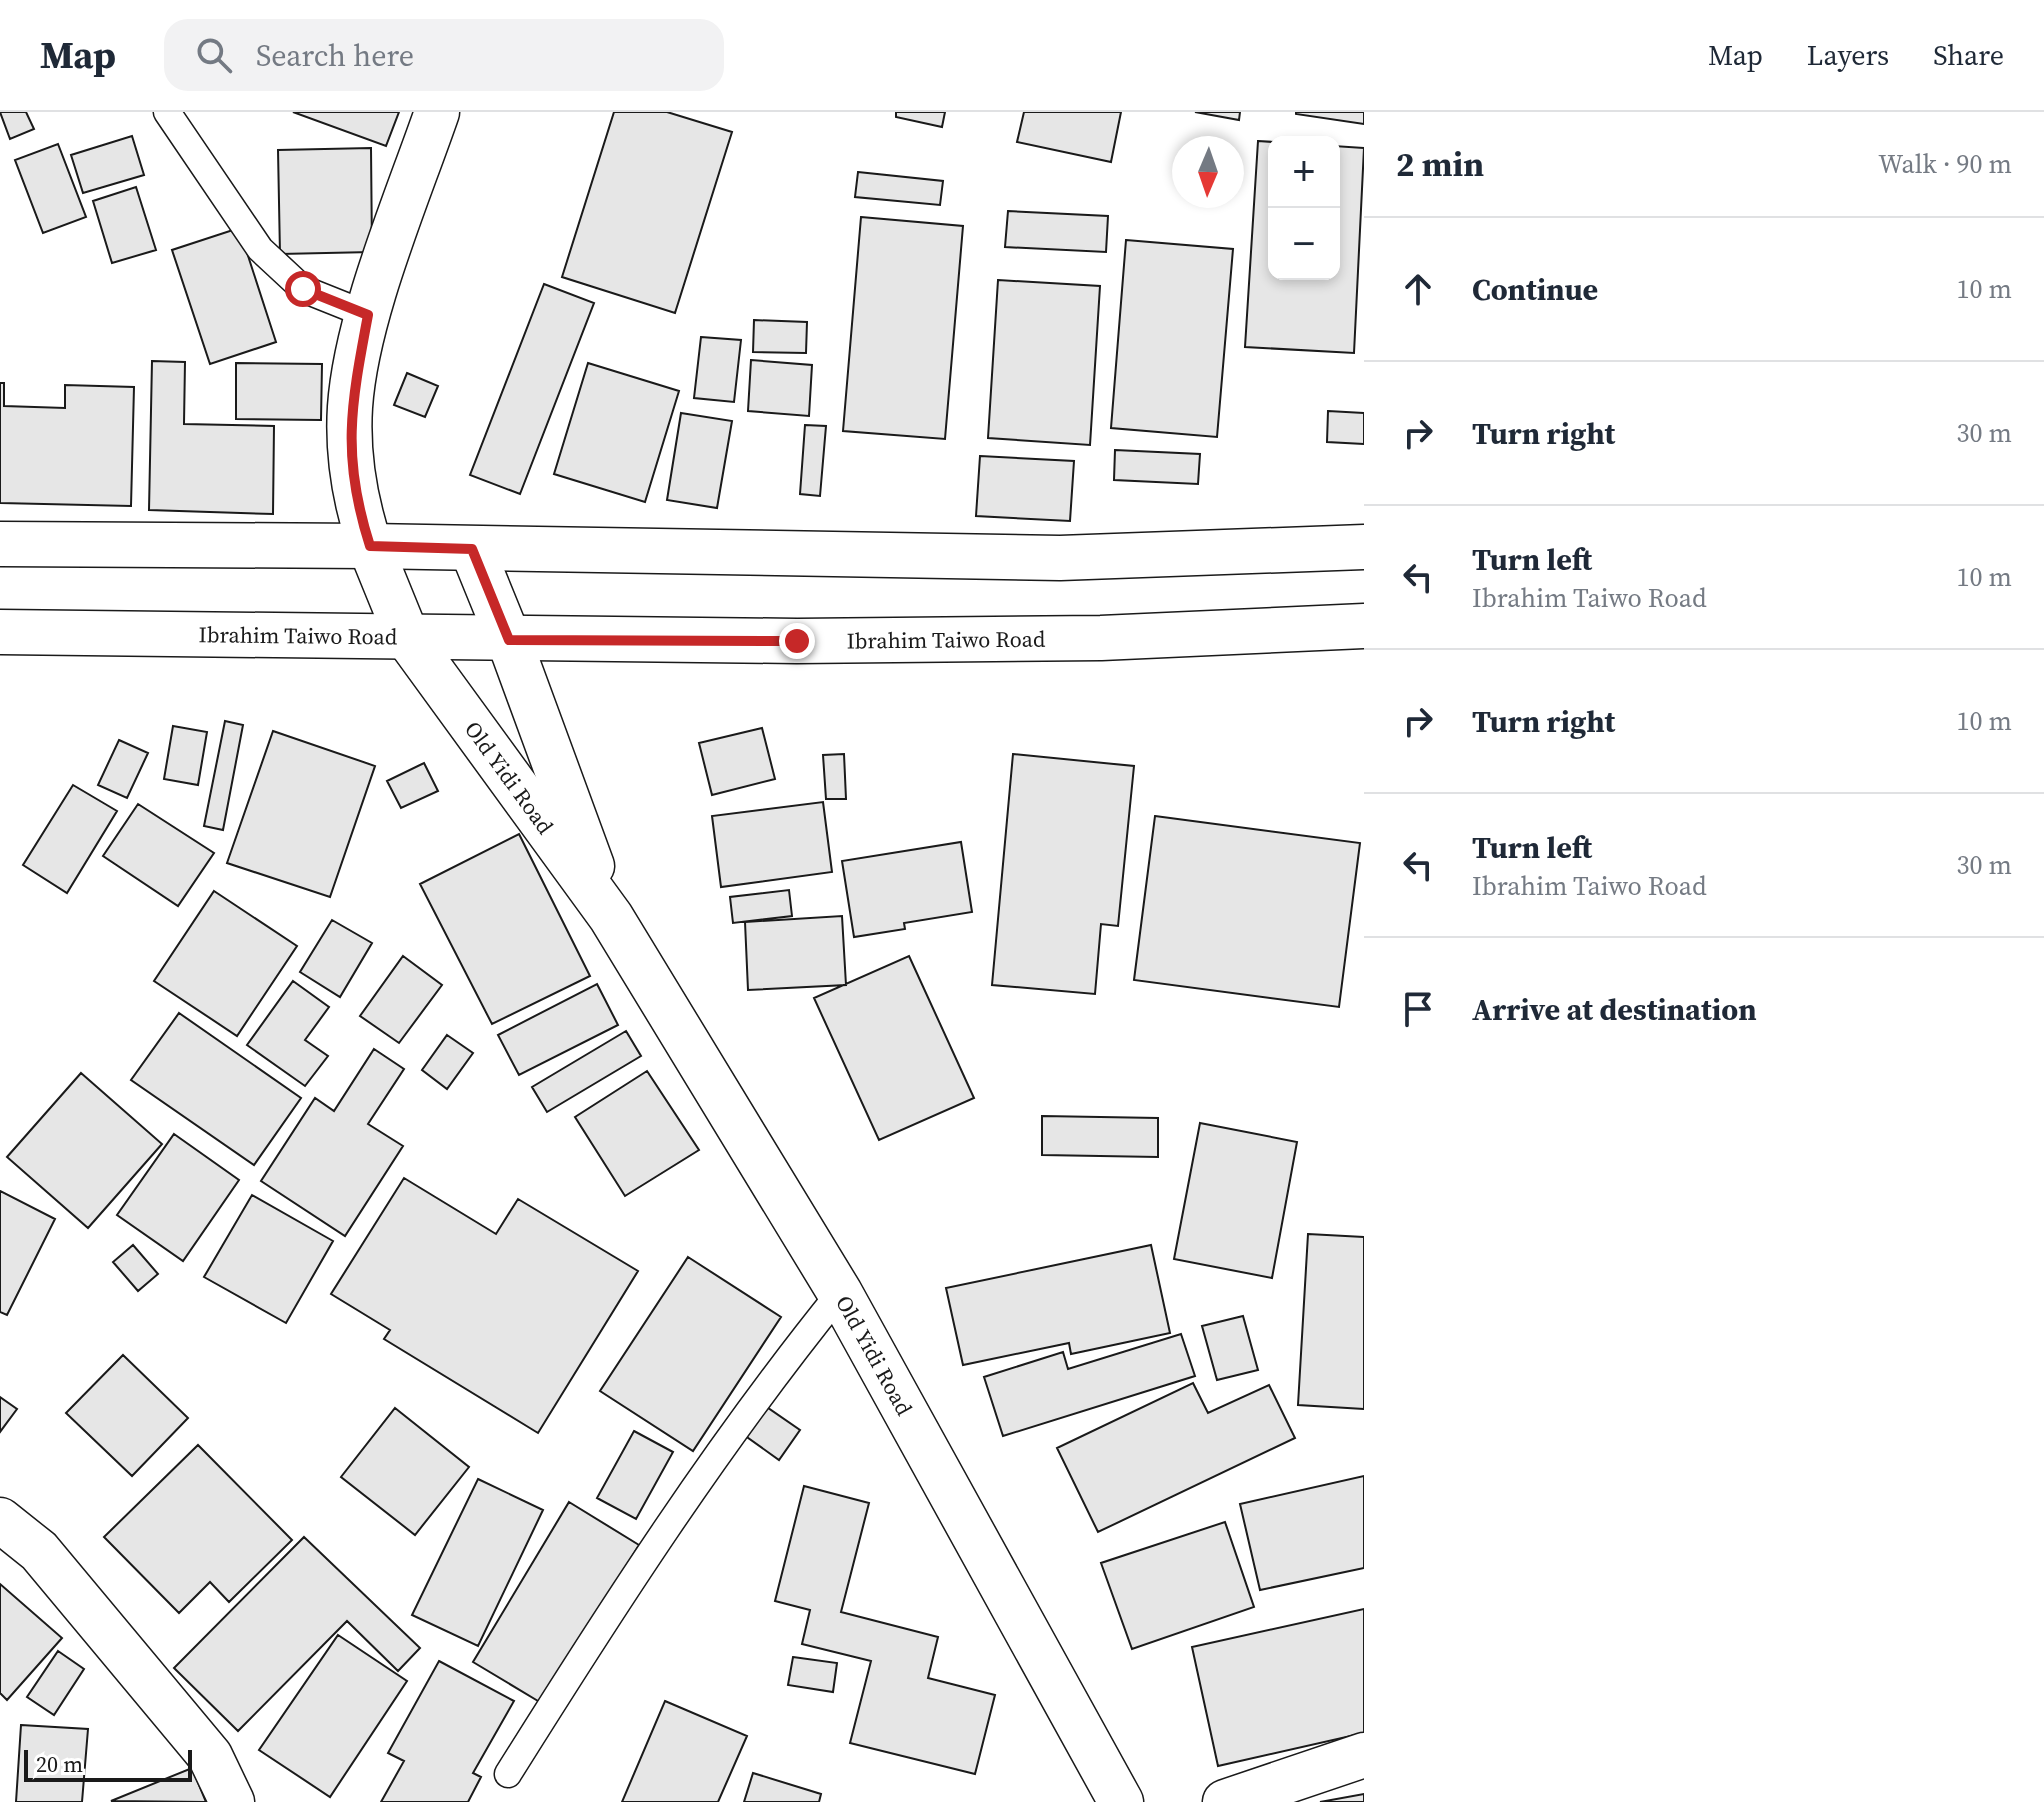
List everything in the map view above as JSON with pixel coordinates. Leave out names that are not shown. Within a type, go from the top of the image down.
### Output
[{"type":"main road","name":"Old Yidi Road","points":[[437,112],[368,315],[350,405],[351,464],[359,511],[370,546],[407,637],[611,917],[840,1293],[1121,1802]]},
{"type":"main road","points":[[0,544],[370,546],[1060,558],[1364,547]]},
{"type":"main road","name":"Old Yidi Road","points":[[472,549],[509,640],[611,917]]},
{"type":"main road","name":"Ibrahim Taiwo Road","points":[[0,632],[509,640],[1101,638],[1364,626]]},
{"type":"main road","points":[[0,1520],[39,1551],[210,1756],[232,1802]]},
{"type":"main road","points":[[1225,1802],[1364,1755]]},
{"type":"lane","points":[[167,112],[260,249],[303,289],[368,315]]},
{"type":"lane","points":[[508,1774],[636,1569],[768,1381],[840,1293]]},
{"type":"building","points":[[0,112],[26,112],[34,129],[10,139]]},
{"type":"building","points":[[293,112],[399,112],[386,146]]},
{"type":"building","points":[[614,112],[667,112],[732,132],[675,313],[562,277]]},
{"type":"building","points":[[896,112],[945,112],[942,127],[896,117]]},
{"type":"building","points":[[1024,112],[1121,112],[1111,162],[1017,142]]},
{"type":"building","points":[[1195,112],[1240,112],[1239,120]]},
{"type":"building","points":[[1364,112],[1364,124],[1296,114]]},
{"type":"building","points":[[132,136],[144,175],[83,193],[71,155]]},
{"type":"building","points":[[1258,141],[1268,142],[1268,280],[1340,280],[1340,146],[1364,148],[1354,353],[1245,347]]},
{"type":"building","points":[[58,144],[86,217],[43,233],[15,160]]},
{"type":"building","points":[[371,148],[372,252],[280,254],[278,150]]},
{"type":"building","points":[[858,172],[943,181],[940,205],[855,197]]},
{"type":"building","points":[[136,187],[156,250],[112,263],[93,201]]},
{"type":"building","points":[[1008,211],[1108,216],[1106,252],[1005,247]]},
{"type":"building","points":[[861,217],[963,226],[945,439],[843,431]]},
{"type":"building","points":[[239,228],[276,342],[210,364],[172,250]]},
{"type":"building","points":[[1126,240],[1233,249],[1217,437],[1111,428]]},
{"type":"building","points":[[998,280],[1100,286],[1090,445],[988,438]]},
{"type":"building","points":[[544,284],[594,303],[520,494],[470,475]]},
{"type":"building","points":[[754,320],[807,322],[806,353],[753,352]]},
{"type":"building","points":[[701,337],[741,340],[734,402],[694,398]]},
{"type":"building","points":[[751,360],[812,365],[809,416],[748,411]]},
{"type":"building","points":[[152,361],[185,362],[184,424],[274,426],[273,514],[149,510]]},
{"type":"building","points":[[236,363],[322,364],[321,420],[236,419]]},
{"type":"building","points":[[588,363],[679,391],[645,502],[554,474]]},
{"type":"building","points":[[407,373],[438,386],[425,417],[394,405]]},
{"type":"building","points":[[0,383],[4,383],[4,406],[65,408],[65,385],[134,387],[131,506],[0,503]]},
{"type":"building","points":[[1328,411],[1364,413],[1364,444],[1327,442]]},
{"type":"building","points":[[681,413],[732,421],[717,508],[667,500]]},
{"type":"building","points":[[805,425],[826,426],[820,496],[800,494]]},
{"type":"building","points":[[1115,450],[1200,454],[1198,484],[1114,480]]},
{"type":"building","points":[[980,456],[1074,461],[1070,521],[976,516]]},
{"type":"building","points":[[225,721],[243,725],[223,830],[204,826]]},
{"type":"building","points":[[173,726],[207,732],[198,785],[164,779]]},
{"type":"building","points":[[762,728],[775,779],[712,795],[699,743]]},
{"type":"building","points":[[273,731],[375,766],[330,897],[227,863]]},
{"type":"building","points":[[119,740],[148,753],[127,798],[98,785]]},
{"type":"building","points":[[844,754],[846,799],[826,799],[823,755]]},
{"type":"building","points":[[1013,754],[1134,766],[1118,926],[1101,924],[1095,994],[992,985]]},
{"type":"building","points":[[424,763],[438,791],[401,808],[387,781]]},
{"type":"building","points":[[73,785],[117,811],[67,893],[23,865]]},
{"type":"building","points":[[823,802],[832,872],[721,887],[712,816]]},
{"type":"building","points":[[138,804],[214,853],[178,906],[103,856]]},
{"type":"building","points":[[1155,816],[1360,843],[1339,1007],[1134,980]]},
{"type":"building","points":[[519,834],[590,976],[492,1024],[420,884]]},
{"type":"building","points":[[961,842],[972,912],[904,923],[905,929],[854,937],[842,861]]},
{"type":"building","points":[[789,890],[792,916],[733,923],[730,897]]},
{"type":"building","points":[[214,891],[297,946],[237,1036],[154,981]]},
{"type":"building","points":[[842,916],[846,985],[748,990],[745,922]]},
{"type":"building","points":[[332,920],[372,943],[340,997],[300,972]]},
{"type":"building","points":[[403,956],[442,985],[399,1043],[360,1016]]},
{"type":"building","points":[[909,956],[974,1098],[879,1140],[814,998]]},
{"type":"building","points":[[293,981],[329,1007],[305,1040],[328,1056],[305,1086],[247,1045]]},
{"type":"building","points":[[597,984],[618,1025],[519,1075],[498,1035]]},
{"type":"building","points":[[179,1013],[301,1098],[254,1165],[131,1080]]},
{"type":"building","points":[[626,1031],[641,1056],[547,1112],[532,1087]]},
{"type":"building","points":[[447,1035],[473,1053],[447,1089],[422,1070]]},
{"type":"building","points":[[374,1049],[404,1069],[368,1124],[403,1146],[345,1236],[261,1181],[315,1098],[334,1111]]},
{"type":"building","points":[[647,1071],[699,1150],[625,1196],[575,1117]]},
{"type":"building","points":[[81,1073],[162,1144],[88,1228],[7,1157]]},
{"type":"building","points":[[1042,1116],[1158,1118],[1158,1157],[1042,1155]]},
{"type":"building","points":[[1200,1123],[1297,1142],[1272,1278],[1174,1259]]},
{"type":"building","points":[[174,1134],[239,1180],[183,1261],[117,1215]]},
{"type":"building","points":[[404,1178],[496,1234],[518,1199],[638,1271],[538,1433],[384,1339],[390,1330],[331,1294]]},
{"type":"building","points":[[0,1191],[55,1219],[7,1315],[0,1312]]},
{"type":"building","points":[[252,1195],[333,1241],[286,1323],[204,1277]]},
{"type":"building","points":[[1308,1234],[1364,1237],[1364,1409],[1298,1405]]},
{"type":"building","points":[[133,1245],[158,1274],[138,1291],[113,1262]]},
{"type":"building","points":[[1151,1245],[1170,1333],[1071,1354],[1069,1343],[963,1365],[946,1288]]},
{"type":"building","points":[[688,1257],[781,1317],[693,1451],[600,1391]]},
{"type":"building","points":[[1243,1316],[1258,1370],[1217,1380],[1202,1326]]},
{"type":"building","points":[[1181,1334],[1195,1376],[1003,1436],[984,1377],[1063,1352],[1068,1369]]},
{"type":"building","points":[[123,1355],[188,1418],[132,1476],[66,1413]]},
{"type":"building","points":[[1193,1383],[1208,1413],[1269,1385],[1295,1438],[1098,1532],[1057,1448]]},
{"type":"building","points":[[0,1397],[17,1409],[0,1432]]},
{"type":"building","points":[[758,1401],[800,1430],[779,1460],[737,1430]]},
{"type":"building","points":[[395,1408],[469,1467],[415,1535],[341,1477]]},
{"type":"building","points":[[634,1431],[673,1452],[636,1519],[597,1498]]},
{"type":"building","points":[[198,1445],[292,1540],[229,1602],[210,1582],[179,1613],[104,1537]]},
{"type":"building","points":[[1364,1476],[1364,1568],[1260,1590],[1240,1504]]},
{"type":"building","points":[[478,1479],[543,1510],[478,1646],[412,1615]]},
{"type":"building","points":[[804,1486],[869,1503],[841,1612],[938,1637],[928,1678],[995,1695],[975,1774],[850,1743],[871,1661],[802,1644],[810,1610],[775,1601]]},
{"type":"building","points":[[569,1502],[639,1545],[543,1704],[473,1662]]},
{"type":"building","points":[[1225,1522],[1254,1607],[1132,1649],[1101,1563]]},
{"type":"building","points":[[304,1537],[420,1648],[398,1671],[347,1621],[238,1731],[174,1668]]},
{"type":"building","points":[[0,1584],[62,1638],[7,1700],[0,1693]]},
{"type":"building","points":[[1364,1609],[1364,1733],[1218,1766],[1192,1647]]},
{"type":"building","points":[[338,1635],[407,1681],[330,1797],[259,1750]]},
{"type":"building","points":[[58,1651],[84,1669],[54,1715],[27,1697]]},
{"type":"building","points":[[793,1657],[837,1663],[833,1692],[788,1685]]},
{"type":"building","points":[[439,1661],[514,1701],[473,1773],[481,1777],[468,1802],[381,1802],[404,1761],[388,1753]]},
{"type":"building","points":[[665,1701],[747,1736],[718,1802],[622,1802]]},
{"type":"building","points":[[21,1725],[88,1729],[82,1802],[16,1802]]},
{"type":"building","points":[[192,1768],[206,1802],[111,1801]]},
{"type":"building","points":[[753,1773],[821,1794],[819,1802],[744,1802]]},
{"type":"building","points":[[1364,1794],[1364,1802],[1320,1802]]},
{"type":"route","points":[[303,289],[368,315],[350,405],[351,464],[359,511],[370,546],[472,549],[509,640],[797,641]]}]
